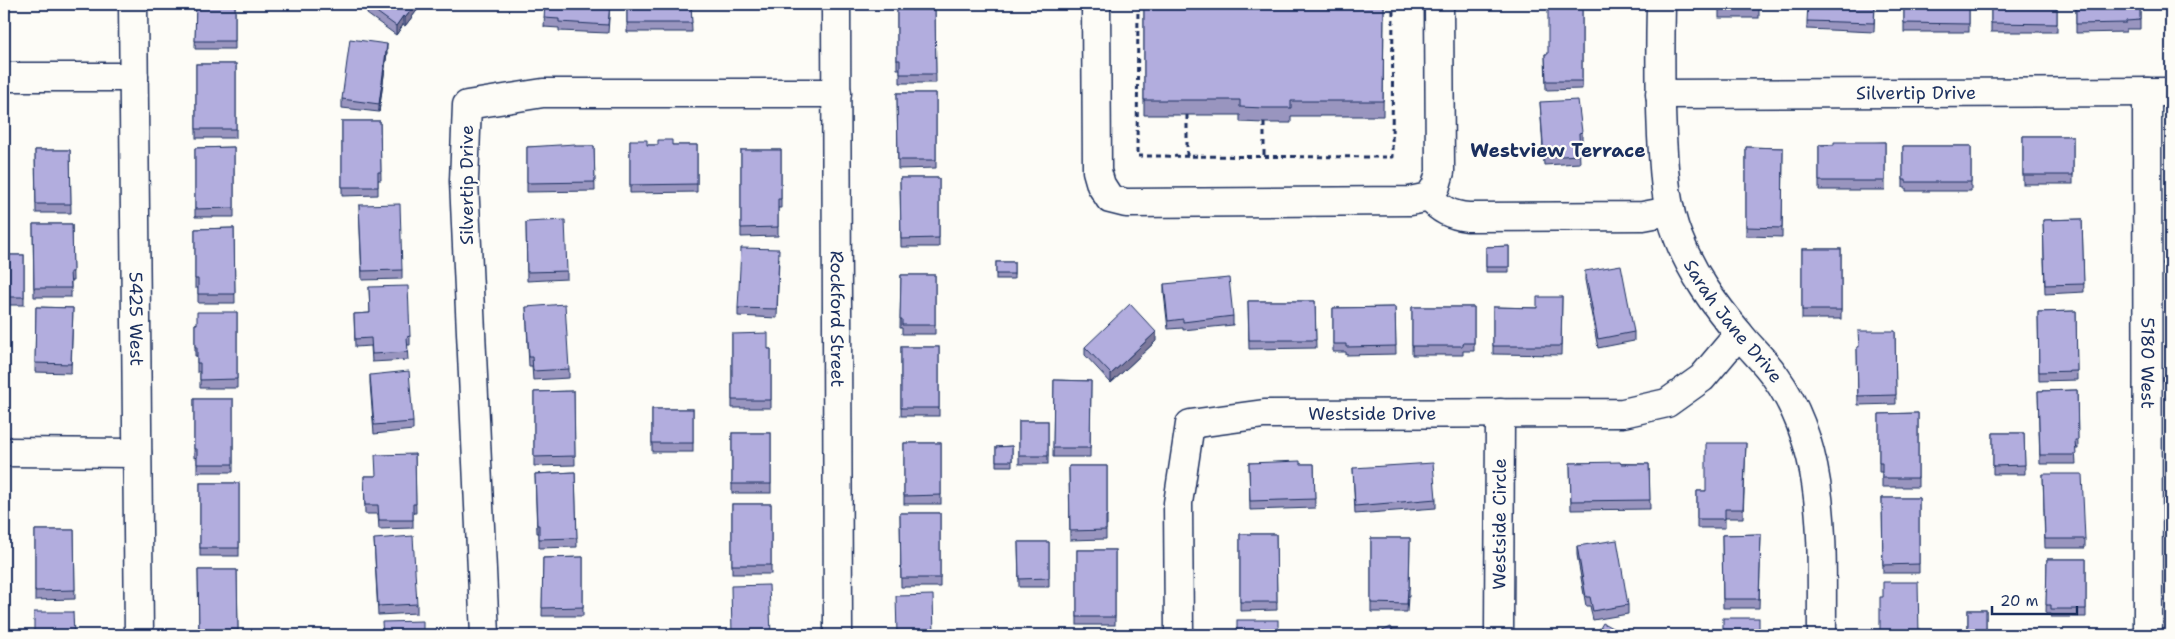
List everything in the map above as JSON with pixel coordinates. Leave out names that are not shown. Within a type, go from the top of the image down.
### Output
[{"type":"street","name":"5425 West","points":[[133,4],[139,635]]},
{"type":"street","name":"Rockford Street","points":[[836,4],[838,635]]},
{"type":"street","points":[[1096,4],[1098,171],[1101,185],[1110,199],[1126,203],[1410,201],[1429,197],[1436,186],[1440,172],[1439,4]]},
{"type":"street","name":"Sarah Jane Drive","points":[[1661,4],[1660,94],[1665,193],[1678,236],[1698,281],[1739,334],[1775,376],[1800,418],[1814,464],[1821,520],[1822,635]]},
{"type":"street","points":[[4,77],[134,77]]},
{"type":"street","name":"Silvertip Drive","points":[[485,635],[464,181],[467,105],[543,92],[837,92]]},
{"type":"street","name":"Silvertip Drive","points":[[1660,94],[2159,92]]},
{"type":"street","name":"5180 West","points":[[2148,635],[2159,92]]},
{"type":"street","points":[[1429,197],[1440,209],[1450,214],[1468,217],[1643,216],[1670,211]]},
{"type":"street","name":"Westside Drive","points":[[1179,635],[1178,503],[1190,424],[1264,414],[1623,413],[1667,403],[1702,378],[1739,334]]},
{"type":"street","name":"Westside Circle","points":[[1499,635],[1500,413]]},
{"type":"street","points":[[4,452],[137,453]]},
{"type":"path","points":[[1138,4],[1138,156],[1264,157],[1392,157],[1393,4]]},
{"type":"path","points":[[1383,62],[1392,62]]},
{"type":"path","points":[[1187,115],[1187,156]]},
{"type":"path","points":[[1264,122],[1264,157]]},
{"type":"building","points":[[196,4],[235,4],[235,41],[195,41]]},
{"type":"building","points":[[368,4],[416,4],[405,18],[403,16],[396,26]]},
{"type":"building","points":[[545,4],[610,4],[608,25],[559,22],[559,19],[544,18]]},
{"type":"building","points":[[627,4],[691,4],[692,23],[627,23]]},
{"type":"building","points":[[1144,4],[1384,4],[1383,101],[1291,101],[1291,108],[1264,108],[1240,107],[1240,100],[1144,100]]},
{"type":"building","points":[[1719,4],[1759,4],[1759,9],[1719,9]]},
{"type":"building","points":[[1808,4],[1875,4],[1874,23],[1807,21]]},
{"type":"building","points":[[1904,4],[1969,4],[1969,24],[1904,23]]},
{"type":"building","points":[[1991,4],[2057,4],[2057,24],[1991,23]]},
{"type":"building","points":[[2076,4],[2140,4],[2140,20],[2126,21],[2126,23],[2076,24]]},
{"type":"building","points":[[1548,6],[1582,6],[1582,81],[1546,81],[1545,54],[1548,54]]},
{"type":"building","points":[[897,10],[935,10],[936,74],[900,74],[900,60],[897,60]]},
{"type":"building","points":[[350,39],[387,44],[379,104],[342,99]]},
{"type":"building","points":[[196,64],[236,64],[236,129],[196,129]]},
{"type":"building","points":[[897,93],[936,93],[936,160],[898,160]]},
{"type":"building","points":[[1578,100],[1582,132],[1579,133],[1580,155],[1544,157],[1540,102]]},
{"type":"building","points":[[342,121],[380,121],[381,172],[378,172],[378,187],[342,187]]},
{"type":"building","points":[[2023,136],[2073,136],[2073,175],[2023,175]]},
{"type":"building","points":[[630,140],[647,140],[647,145],[658,145],[658,140],[672,140],[672,145],[697,145],[697,184],[630,185]]},
{"type":"building","points":[[1834,142],[1885,142],[1885,181],[1819,181],[1819,145],[1834,145]]},
{"type":"building","points":[[575,144],[575,146],[594,146],[595,182],[527,183],[527,147]]},
{"type":"building","points":[[1903,146],[1971,146],[1971,182],[1906,182],[1906,180],[1903,180]]},
{"type":"building","points":[[234,147],[234,208],[195,209],[195,148]]},
{"type":"building","points":[[1746,147],[1783,148],[1782,228],[1746,227]]},
{"type":"building","points":[[35,150],[70,150],[71,204],[36,204]]},
{"type":"building","points":[[741,150],[781,150],[781,199],[778,199],[778,227],[741,228]]},
{"type":"building","points":[[900,178],[939,178],[939,238],[901,239]]},
{"type":"building","points":[[400,204],[402,270],[362,271],[359,205]]},
{"type":"building","points":[[2082,219],[2084,284],[2045,285],[2043,220]]},
{"type":"building","points":[[565,220],[567,271],[527,272],[526,222]]},
{"type":"building","points":[[33,224],[72,224],[73,272],[70,272],[71,288],[34,288]]},
{"type":"building","points":[[234,228],[235,294],[198,294],[198,279],[195,279],[195,229]]},
{"type":"building","points":[[1509,246],[1509,267],[1486,267],[1486,247]]},
{"type":"building","points":[[741,248],[779,249],[777,309],[738,308]]},
{"type":"building","points":[[1802,249],[1841,249],[1841,310],[1802,310]]},
{"type":"building","points":[[4,255],[24,255],[24,297],[4,297]]},
{"type":"building","points":[[996,262],[1014,262],[1014,274],[996,274]]},
{"type":"building","points":[[1621,265],[1634,332],[1598,339],[1585,271]]},
{"type":"building","points":[[901,275],[935,275],[935,325],[902,325],[902,319],[900,319]]},
{"type":"building","points":[[1229,278],[1233,316],[1183,322],[1183,319],[1168,321],[1164,284]]},
{"type":"building","points":[[408,286],[410,336],[407,337],[408,352],[372,354],[371,338],[355,339],[354,314],[370,313],[369,287]]},
{"type":"building","points":[[1537,297],[1562,297],[1561,346],[1493,346],[1493,307],[1537,308]]},
{"type":"building","points":[[1248,301],[1315,301],[1316,340],[1249,340]]},
{"type":"building","points":[[565,304],[569,369],[533,371],[532,357],[529,357],[526,307]]},
{"type":"building","points":[[1130,304],[1156,332],[1111,374],[1085,347]]},
{"type":"building","points":[[36,307],[73,308],[71,364],[35,363]]},
{"type":"building","points":[[1395,307],[1396,346],[1346,347],[1346,344],[1333,344],[1333,308]]},
{"type":"building","points":[[1412,307],[1474,307],[1474,343],[1463,343],[1463,346],[1412,346]]},
{"type":"building","points":[[2076,311],[2077,371],[2039,372],[2038,312]]},
{"type":"building","points":[[197,312],[237,312],[237,379],[200,380],[200,363],[197,363],[197,347],[195,347]]},
{"type":"building","points":[[1858,331],[1895,331],[1896,395],[1858,396]]},
{"type":"building","points":[[768,333],[768,349],[771,349],[771,400],[732,400],[732,334]]},
{"type":"building","points":[[901,347],[939,347],[939,408],[901,408]]},
{"type":"building","points":[[409,371],[413,422],[374,425],[370,375]]},
{"type":"building","points":[[1054,380],[1091,381],[1090,448],[1053,448]]},
{"type":"building","points":[[2077,390],[2078,440],[2075,440],[2076,455],[2040,455],[2038,391]]},
{"type":"building","points":[[574,391],[575,456],[534,457],[534,392]]},
{"type":"building","points":[[194,399],[233,399],[233,464],[197,464],[197,449],[194,449]]},
{"type":"building","points":[[652,409],[693,409],[693,443],[652,443]]},
{"type":"building","points":[[1918,413],[1918,478],[1882,478],[1882,463],[1879,463],[1879,414]]},
{"type":"building","points":[[1019,421],[1048,421],[1048,456],[1019,456]]},
{"type":"building","points":[[732,433],[771,433],[771,484],[732,484]]},
{"type":"building","points":[[1993,433],[2024,433],[2025,465],[1993,466]]},
{"type":"building","points":[[904,443],[941,443],[941,495],[904,496]]},
{"type":"building","points":[[1706,443],[1746,443],[1743,509],[1725,509],[1725,519],[1697,519],[1697,491],[1706,491]]},
{"type":"building","points":[[1012,446],[1012,461],[996,461],[996,447]]},
{"type":"building","points":[[415,454],[416,504],[413,504],[413,520],[379,520],[378,505],[365,505],[364,476],[376,476],[375,455]]},
{"type":"building","points":[[1300,461],[1300,464],[1314,464],[1315,499],[1250,501],[1249,463]]},
{"type":"building","points":[[1620,462],[1621,464],[1649,464],[1650,500],[1571,501],[1570,463]]},
{"type":"building","points":[[1433,463],[1436,499],[1355,506],[1353,468]]},
{"type":"building","points":[[1069,466],[1107,466],[1106,530],[1070,531]]},
{"type":"building","points":[[575,472],[577,538],[539,539],[535,474]]},
{"type":"building","points":[[2043,474],[2082,474],[2085,539],[2045,539]]},
{"type":"building","points":[[200,483],[239,483],[239,548],[200,548]]},
{"type":"building","points":[[1882,498],[1919,498],[1919,564],[1883,565]]},
{"type":"building","points":[[732,504],[771,504],[771,565],[732,565]]},
{"type":"building","points":[[900,513],[940,513],[940,578],[901,578]]},
{"type":"building","points":[[35,530],[74,530],[75,590],[35,591]]},
{"type":"building","points":[[1240,534],[1276,534],[1277,602],[1240,602]]},
{"type":"building","points":[[1761,534],[1759,599],[1723,599],[1722,535]]},
{"type":"building","points":[[413,536],[417,604],[378,606],[374,539]]},
{"type":"building","points":[[1371,538],[1410,538],[1407,604],[1371,603]]},
{"type":"building","points":[[1617,540],[1628,605],[1593,611],[1590,597],[1586,597],[1577,546]]},
{"type":"building","points":[[1018,542],[1049,542],[1049,578],[1019,579]]},
{"type":"building","points":[[1077,550],[1115,550],[1115,617],[1077,617]]},
{"type":"building","points":[[583,557],[583,607],[542,608],[543,558]]},
{"type":"building","points":[[2047,559],[2086,559],[2086,609],[2051,609],[2051,605],[2046,605]]},
{"type":"building","points":[[198,570],[237,570],[238,630],[199,630]]},
{"type":"building","points":[[1883,582],[1918,582],[1919,635],[1880,635],[1880,597],[1883,597]]},
{"type":"building","points":[[769,585],[771,635],[732,635],[731,586]]},
{"type":"building","points":[[933,595],[934,635],[897,635],[896,596]]},
{"type":"building","points":[[1968,610],[1986,610],[1986,630],[1968,630]]},
{"type":"building","points":[[34,612],[73,612],[74,635],[34,635]]},
{"type":"building","points":[[1723,618],[1759,618],[1759,635],[1723,635]]},
{"type":"building","points":[[1237,620],[1278,620],[1278,635],[1237,635]]},
{"type":"building","points":[[423,621],[423,635],[383,635],[382,622]]},
{"type":"building","points":[[1603,623],[1625,635],[1596,635]]},
{"type":"building","points":[[1391,627],[1395,635],[1374,635]]},
{"type":"building","points":[[1119,632],[1119,635],[1079,635],[1079,633]]},
{"type":"district","name":"Westview Terrace","points":[[1558,150]]}]
